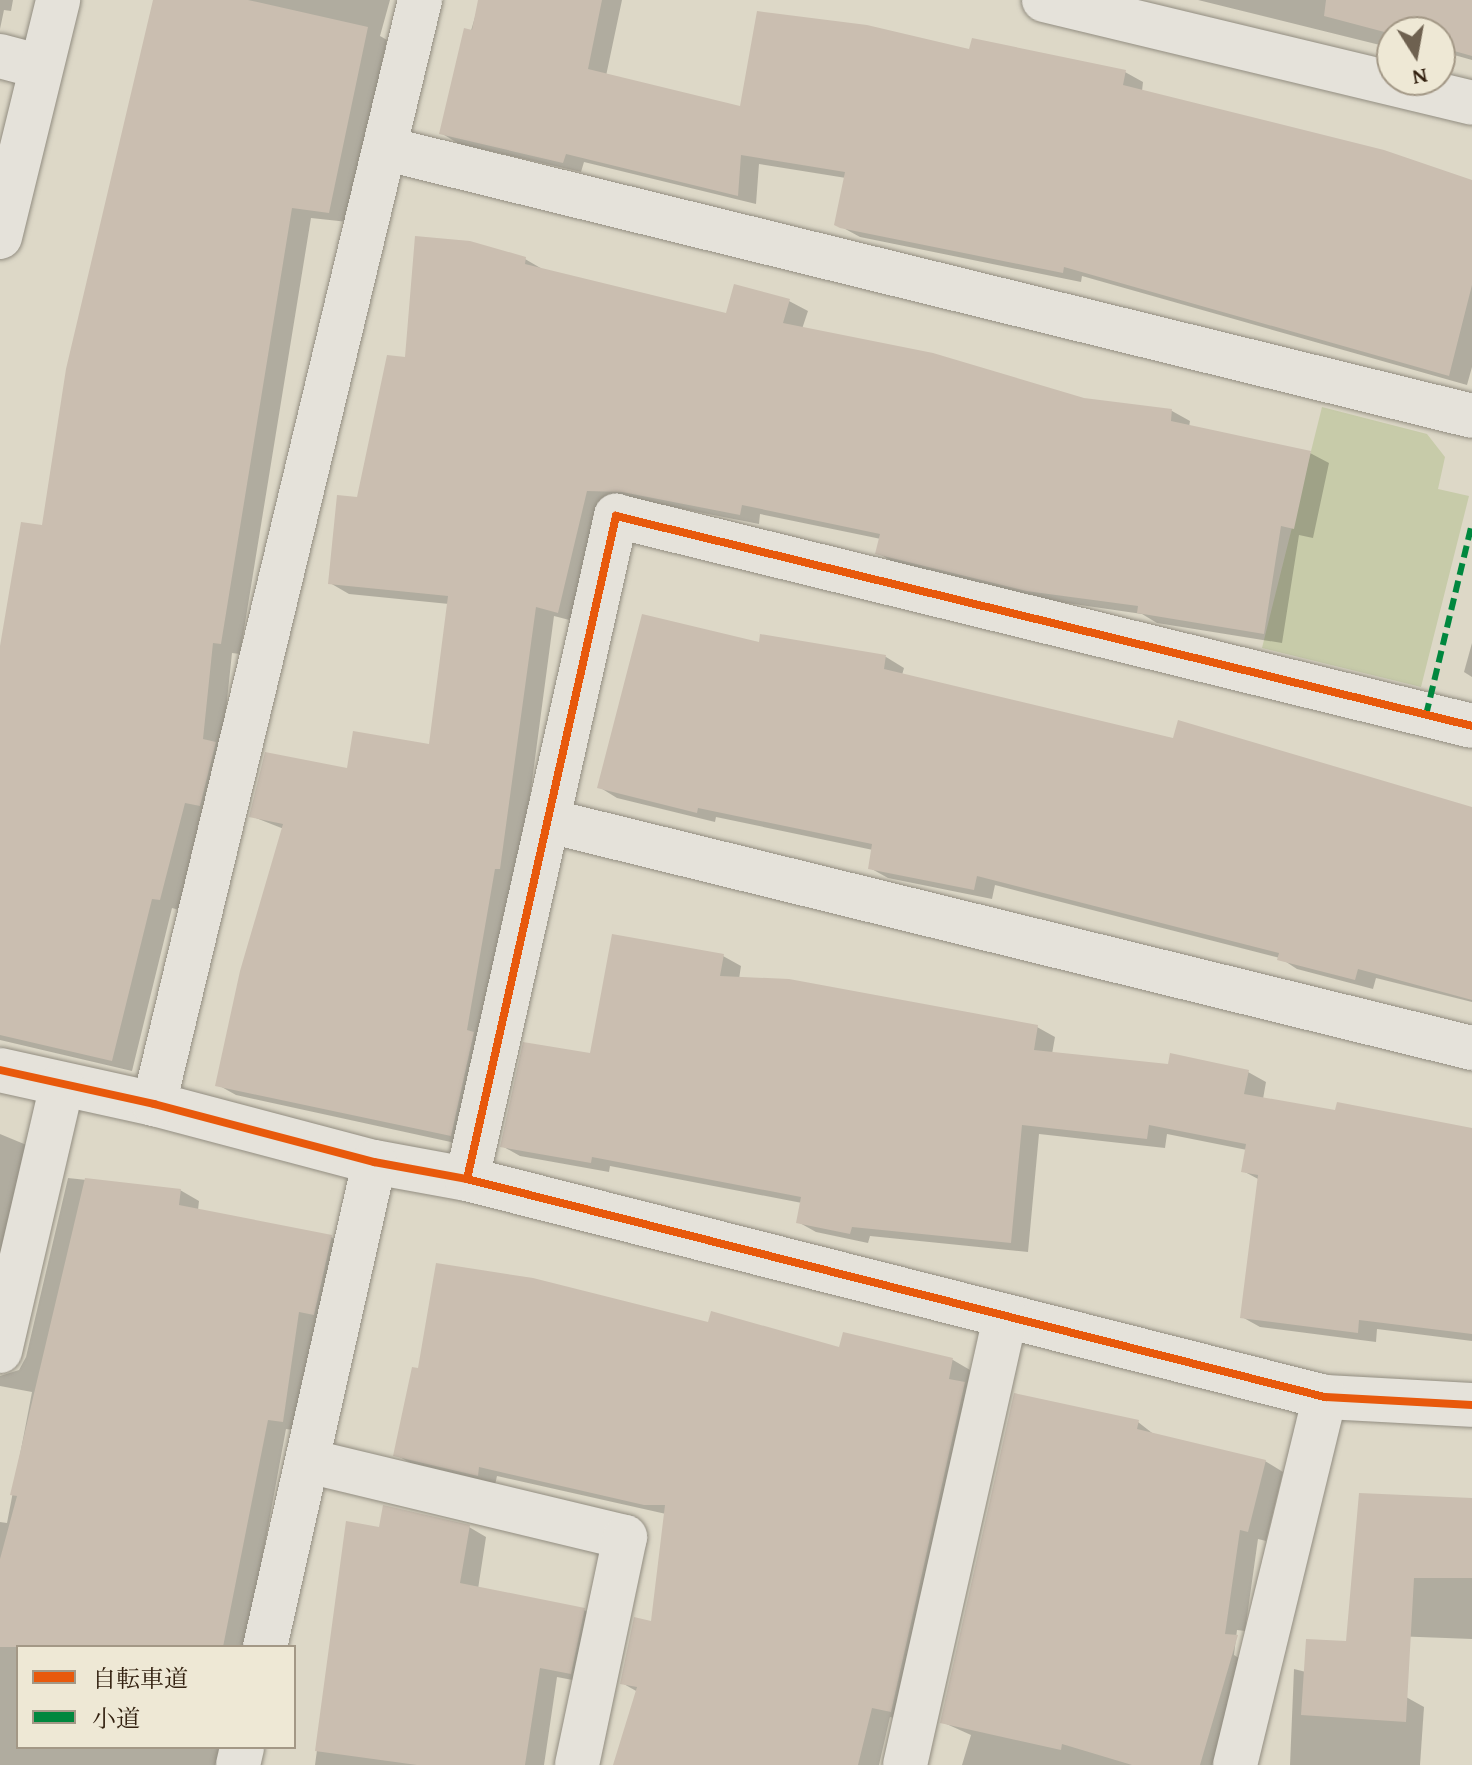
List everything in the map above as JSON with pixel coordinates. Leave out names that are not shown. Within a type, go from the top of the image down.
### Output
[{"type":"street","points":[[0,237],[20,62],[58,0]]},
{"type":"street","points":[[154,1104],[387,149],[420,0]]},
{"type":"street","points":[[1044,0],[1472,103]]},
{"type":"street","points":[[387,149],[1472,416]]},
{"type":"street","points":[[467,1179],[616,516],[1472,726]]},
{"type":"street","points":[[549,821],[1472,1048]]},
{"type":"street","points":[[0,1070],[154,1104],[374,1162],[467,1179],[1325,1397],[1472,1405]]},
{"type":"street","points":[[0,1351],[62,1085]]},
{"type":"street","points":[[265,1645],[374,1162]]},
{"type":"street","points":[[905,1765],[1005,1317]]},
{"type":"street","points":[[1235,1765],[1325,1397]]},
{"type":"street","points":[[308,1461],[625,1537],[577,1765]]},
{"type":"green space","points":[[1322,407],[1427,434],[1445,457],[1438,489],[1469,496],[1421,687],[1262,648]]},
{"type":"building","points":[[153,0],[248,0],[368,27],[329,213],[292,208],[221,644],[213,643],[203,739],[216,742],[200,806],[185,803],[160,900],[152,899],[112,1061],[0,1035],[0,646],[21,522],[42,525],[66,369]]},
{"type":"building","points":[[478,0],[602,0],[588,69],[740,106],[757,11],[867,25],[969,49],[972,38],[1126,70],[1123,85],[1384,150],[1472,180],[1472,285],[1449,376],[1064,267],[1063,273],[840,228],[834,225],[845,172],[741,155],[738,196],[566,154],[563,163],[439,134],[464,28],[472,30]]},
{"type":"building","points":[[1326,0],[1472,0],[1472,56],[1456,52],[1456,16],[1376,16],[1376,30],[1324,16]]},
{"type":"building","points":[[415,236],[470,241],[526,257],[525,264],[726,313],[734,284],[790,299],[783,323],[933,353],[1084,398],[1172,409],[1171,421],[1311,451],[1294,529],[1281,526],[1264,634],[1137,613],[1138,606],[1026,591],[875,554],[880,534],[742,505],[740,515],[622,492],[587,491],[558,613],[536,607],[500,869],[495,869],[467,1030],[474,1032],[451,1136],[215,1086],[240,971],[283,824],[249,817],[265,752],[347,768],[353,731],[429,744],[448,596],[328,584],[337,495],[357,497],[387,355],[405,357]]},
{"type":"building","points":[[642,614],[759,642],[760,634],[886,655],[884,669],[1173,738],[1178,720],[1472,807],[1472,1000],[1358,969],[1355,980],[1277,960],[1279,953],[977,876],[974,890],[868,869],[872,844],[698,808],[697,813],[597,788]]},
{"type":"building","points":[[612,934],[724,954],[720,976],[789,979],[1038,1025],[1034,1050],[1168,1064],[1170,1053],[1249,1070],[1244,1094],[1335,1110],[1337,1102],[1472,1128],[1472,1334],[1359,1320],[1358,1333],[1240,1318],[1258,1175],[1241,1172],[1246,1144],[1149,1125],[1147,1139],[1022,1125],[1011,1243],[852,1227],[850,1234],[796,1223],[801,1197],[592,1157],[591,1163],[500,1147],[523,1042],[590,1053]]},
{"type":"building","points":[[85,1178],[181,1189],[179,1205],[332,1235],[314,1315],[299,1312],[283,1422],[268,1420],[223,1645],[0,1647],[0,1559],[17,1496],[10,1495]]},
{"type":"building","points":[[436,1263],[533,1278],[708,1322],[711,1311],[839,1347],[843,1332],[953,1358],[949,1379],[965,1382],[891,1712],[872,1708],[858,1765],[613,1765],[637,1687],[620,1684],[634,1617],[651,1621],[665,1505],[644,1505],[479,1467],[478,1476],[393,1456],[412,1367],[418,1368]]},
{"type":"building","points":[[1014,1393],[1139,1420],[1137,1429],[1266,1460],[1248,1532],[1240,1530],[1225,1634],[1238,1635],[1200,1765],[1132,1765],[1062,1744],[1061,1750],[940,1723]]},
{"type":"building","points":[[1359,1493],[1472,1498],[1472,1578],[1414,1578],[1406,1722],[1301,1715],[1306,1639],[1346,1641]]},
{"type":"building","points":[[383,1505],[470,1525],[460,1583],[585,1608],[571,1674],[540,1668],[525,1765],[417,1765],[315,1751],[346,1521],[379,1527]]},
{"type":"marked path","points":[[1426,715],[1472,523]]},
{"type":"cycle path","points":[[467,1179],[616,516],[1472,726]]},
{"type":"cycle path","points":[[0,1070],[154,1104],[374,1162],[467,1179],[1325,1397],[1472,1405]]}]
